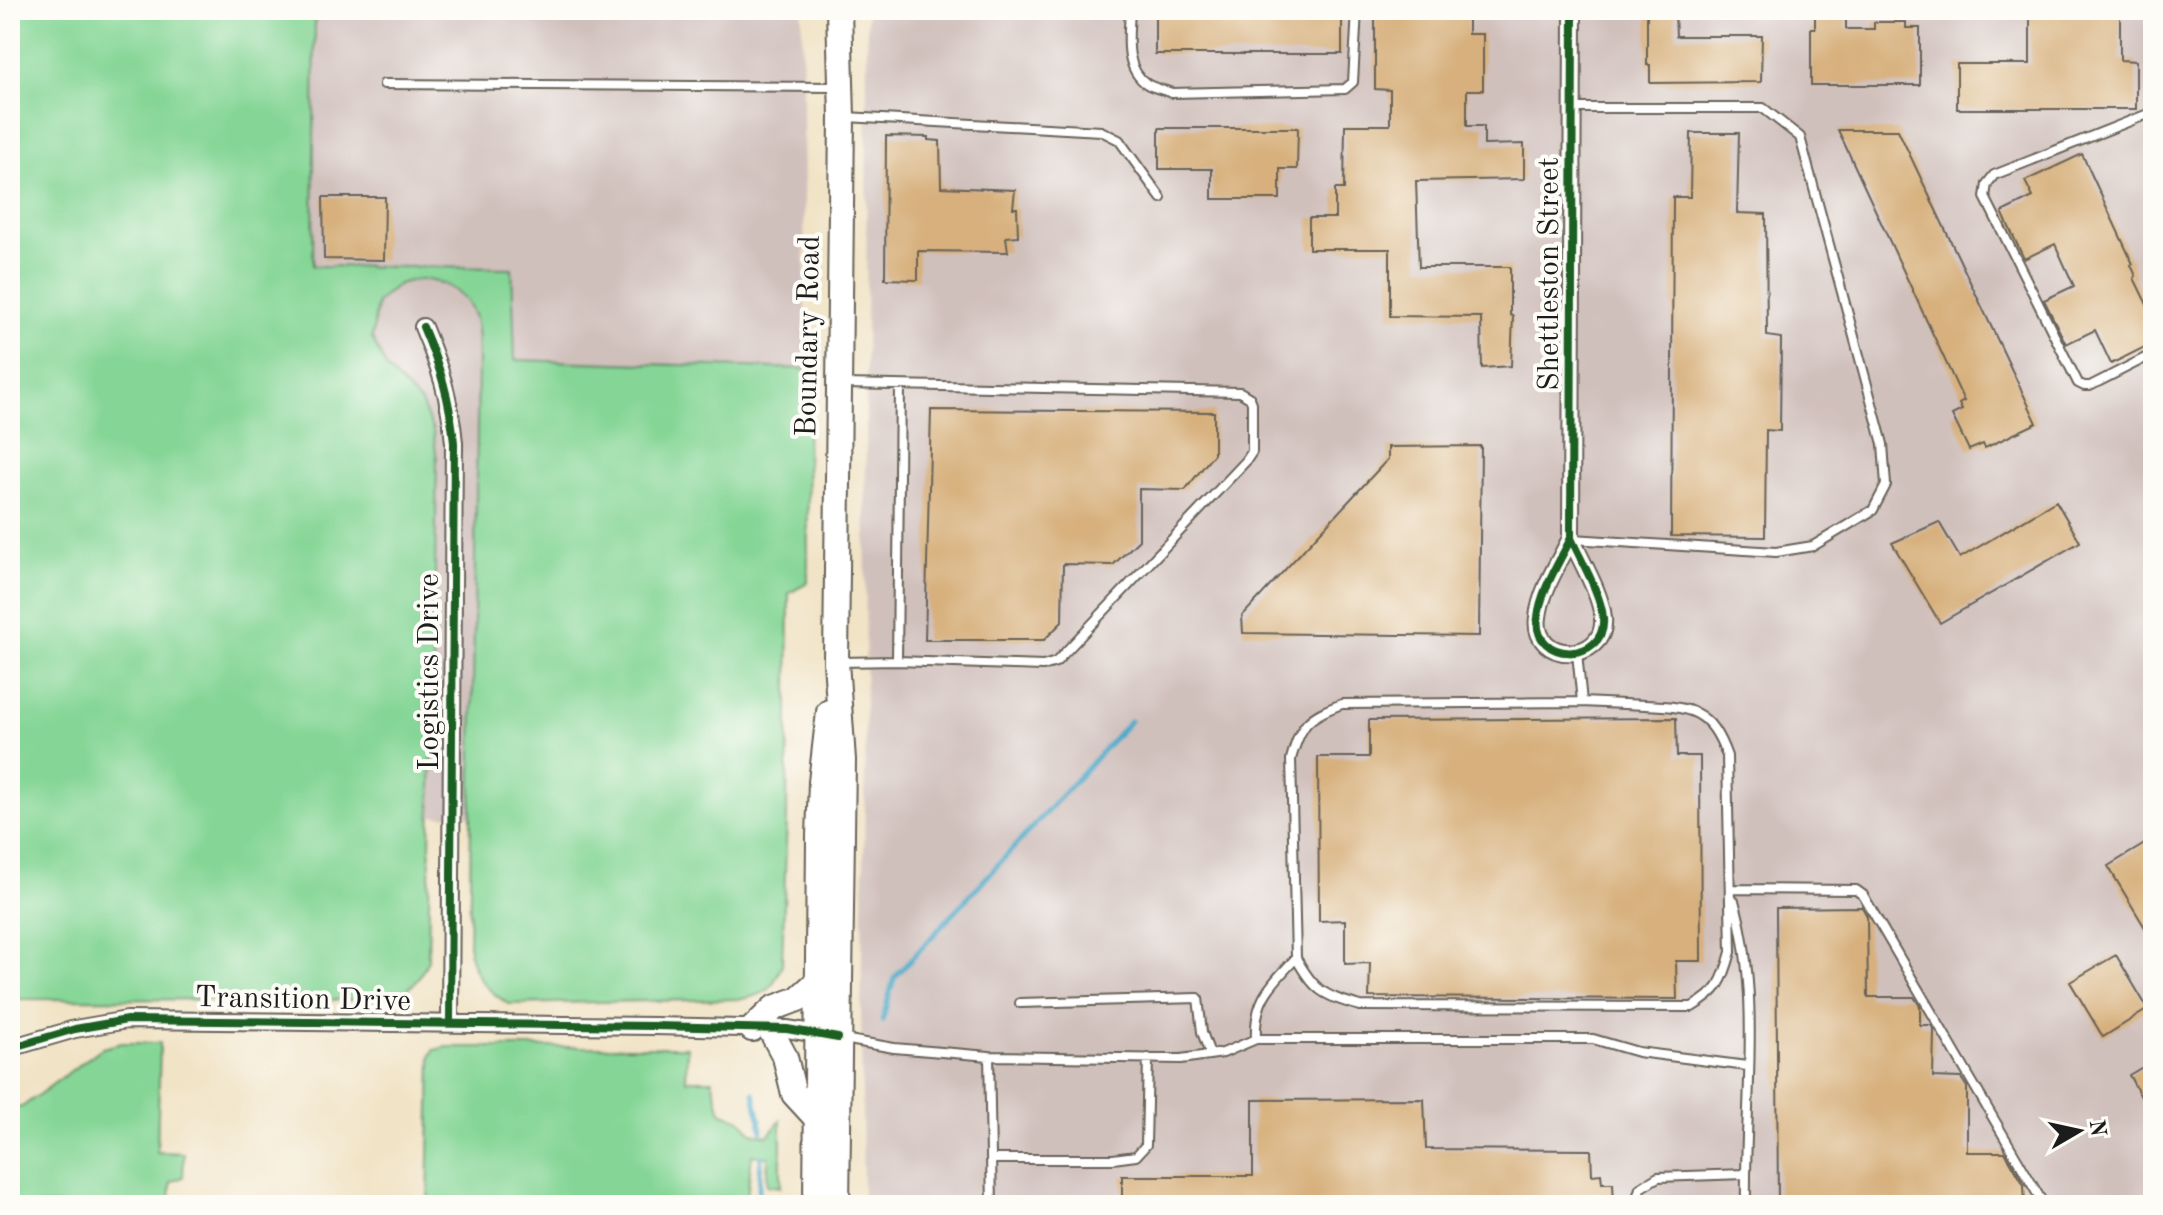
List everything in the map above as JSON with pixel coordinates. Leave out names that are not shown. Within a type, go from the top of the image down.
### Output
[{"type":"main road","name":"Boundary Road","points":[[816,1205],[817,1119],[828,1036],[843,760],[836,662],[842,117],[839,10]]},
{"type":"main road","name":"Boundary Road","points":[[836,662],[821,782],[818,981],[828,1036],[837,1205]]},
{"type":"main road","points":[[817,1119],[794,1094],[785,1057],[761,1029],[774,1008],[798,999],[818,981]]},
{"type":"street","name":"Shettleston Street","points":[[1571,538],[1540,607],[1538,628],[1545,644],[1552,649],[1577,653],[1594,644],[1599,637],[1603,617],[1571,538],[1573,10]]},
{"type":"street","name":"Logistics Drive","points":[[423,327],[443,375],[451,409],[454,443],[450,1023]]},
{"type":"street","name":"Transition Drive","points":[[10,1048],[75,1029],[127,1020],[761,1029],[828,1036]]},
{"type":"lane","points":[[1130,10],[1129,53],[1134,68],[1147,84],[1172,93],[1345,89],[1353,82],[1357,10]]},
{"type":"lane","points":[[384,84],[841,87]]},
{"type":"lane","points":[[1571,538],[1705,549],[1796,550],[1813,546],[1873,510],[1886,485],[1883,444],[1800,137],[1763,108],[1573,108]]},
{"type":"lane","points":[[2153,112],[1994,175],[1987,184],[1985,197],[2078,383],[2090,386],[2153,354]]},
{"type":"lane","points":[[842,117],[1101,131],[1119,140],[1161,198]]},
{"type":"lane","points":[[836,662],[1043,666],[1056,662],[1246,461],[1252,447],[1252,403],[1240,392],[838,384]]},
{"type":"lane","points":[[897,661],[900,386]]},
{"type":"lane","points":[[1577,653],[1582,702]]},
{"type":"lane","points":[[1582,702],[1683,706],[1704,717],[1719,734],[1727,756],[1730,889],[1731,952],[1725,973],[1713,994],[1692,1007],[1360,1006],[1328,996],[1309,981],[1296,958],[1291,759],[1299,731],[1319,712],[1342,704],[1582,702]]},
{"type":"lane","points":[[1730,889],[1742,929],[1749,992],[1746,1205]]},
{"type":"lane","points":[[1730,889],[1856,890],[1863,895],[2044,1205]]},
{"type":"lane","points":[[1256,1039],[1255,1016],[1264,992],[1296,958]]},
{"type":"lane","points":[[1020,1003],[1198,998],[1202,1032],[1210,1054]]},
{"type":"lane","points":[[828,1036],[894,1048],[989,1056],[1181,1059],[1223,1053],[1256,1039],[1593,1039],[1638,1052],[1747,1066]]},
{"type":"lane","points":[[989,1056],[992,1205]]},
{"type":"lane","points":[[991,1159],[1113,1159],[1136,1156],[1146,1145],[1148,1058]]},
{"type":"lane","points":[[1635,1205],[1640,1188],[1658,1177],[1745,1174]]},
{"type":"shaded area","points":[[315,10],[802,10],[808,583],[789,593],[787,815],[318,816],[313,294]]},
{"type":"shaded area","points":[[867,10],[2153,10],[2153,1205],[863,1205],[861,1006],[865,805]]},
{"type":"green space","points":[[10,10],[315,10],[313,266],[512,268],[515,360],[807,369],[808,583],[789,593],[782,965],[768,990],[742,999],[508,1004],[487,988],[478,976],[469,951],[477,332],[472,311],[458,292],[438,282],[414,280],[399,284],[377,303],[372,338],[387,369],[421,403],[433,430],[437,460],[428,960],[420,976],[405,991],[381,1000],[10,999]]},
{"type":"green space","points":[[122,1043],[160,1043],[157,1152],[184,1153],[183,1177],[171,1182],[170,1205],[10,1205],[10,1108],[22,1107],[102,1048]]},
{"type":"green space","points":[[446,1047],[687,1047],[686,1080],[712,1080],[721,1112],[741,1120],[752,1133],[768,1136],[781,1120],[781,1187],[767,1185],[768,1157],[752,1155],[746,1205],[428,1205],[431,1056],[434,1050]]},
{"type":"building","points":[[1155,10],[1342,10],[1342,54],[1155,54]]},
{"type":"building","points":[[1375,10],[1468,10],[1468,34],[1483,34],[1483,90],[1467,90],[1467,126],[1484,126],[1484,145],[1524,144],[1524,179],[1416,181],[1419,267],[1510,267],[1510,315],[1513,316],[1511,366],[1482,368],[1481,317],[1390,316],[1390,249],[1309,249],[1309,218],[1335,218],[1335,189],[1344,189],[1345,125],[1390,125],[1390,90],[1375,89]]},
{"type":"building","points":[[1815,10],[1846,10],[1846,29],[1874,29],[1874,22],[1906,22],[1906,28],[1920,28],[1920,85],[1811,85],[1811,28],[1815,28]]},
{"type":"building","points":[[2030,10],[2120,10],[2120,60],[2136,61],[2136,109],[1957,109],[1957,64],[2030,64]]},
{"type":"building","points":[[1647,13],[1675,13],[1676,36],[1762,36],[1761,82],[1650,83]]},
{"type":"building","points":[[1159,128],[1298,128],[1297,169],[1280,169],[1280,199],[1212,199],[1212,169],[1159,169]]},
{"type":"building","points":[[1838,130],[1898,130],[2037,423],[1985,448],[1983,444],[1969,450],[1952,415],[1962,410],[1959,404],[1964,401]]},
{"type":"building","points":[[1691,133],[1739,133],[1737,213],[1766,214],[1767,336],[1781,338],[1780,431],[1766,430],[1765,537],[1671,536],[1673,197],[1690,197]]},
{"type":"building","points":[[886,136],[928,137],[928,140],[940,141],[941,187],[1015,190],[1013,208],[1017,208],[1018,236],[1006,237],[1008,252],[918,251],[918,280],[885,279]]},
{"type":"building","points":[[2082,154],[2133,264],[2134,278],[2153,317],[2153,343],[2111,364],[2095,330],[2066,344],[2044,300],[2074,286],[2055,244],[2024,259],[2002,212],[2033,197],[2025,181]]},
{"type":"building","points":[[323,197],[385,197],[384,260],[324,259]]},
{"type":"building","points":[[931,410],[1214,412],[1214,454],[1185,490],[1139,489],[1139,540],[1113,565],[1063,564],[1062,622],[1044,640],[925,640]]},
{"type":"building","points":[[1481,446],[1479,636],[1243,633],[1242,616],[1388,459],[1388,447]]},
{"type":"building","points":[[2056,501],[2080,542],[1940,623],[1892,543],[1939,522],[1960,558]]},
{"type":"building","points":[[1676,718],[1677,756],[1700,756],[1701,961],[1676,961],[1677,999],[1369,997],[1370,963],[1345,964],[1345,920],[1319,921],[1318,757],[1369,757],[1369,720]]},
{"type":"building","points":[[2153,839],[2153,941],[2108,866]]},
{"type":"building","points":[[1862,907],[1867,916],[1868,997],[1914,997],[1920,1006],[1920,1025],[1931,1025],[1934,1030],[1933,1077],[1961,1078],[1967,1087],[1967,1152],[2005,1152],[2024,1185],[2025,1205],[1778,1205],[1776,908]]},
{"type":"building","points":[[2116,955],[2148,1009],[2103,1037],[2070,982]]},
{"type":"building","points":[[2153,1061],[2153,1091],[2141,1097],[2129,1075]]},
{"type":"building","points":[[1424,1099],[1426,1149],[1591,1150],[1592,1175],[1601,1174],[1602,1183],[1613,1183],[1614,1205],[1122,1205],[1122,1176],[1253,1176],[1253,1100]]},
{"type":"waterway","points":[[882,1021],[894,978],[1130,721]]},
{"type":"waterway","points":[[754,1093],[762,1131]]},
{"type":"waterway","points":[[758,1205],[761,1157]]},
{"type":"cycle path","points":[[1571,538],[1547,587],[1538,617],[1539,632],[1546,643],[1557,650],[1569,652],[1594,644],[1601,633],[1603,618],[1595,588],[1571,538],[1573,10]]},
{"type":"cycle path","points":[[423,327],[443,383],[454,443],[450,1023]]},
{"type":"cycle path","points":[[10,1048],[75,1029],[127,1020],[787,1029],[838,1038]]}]
